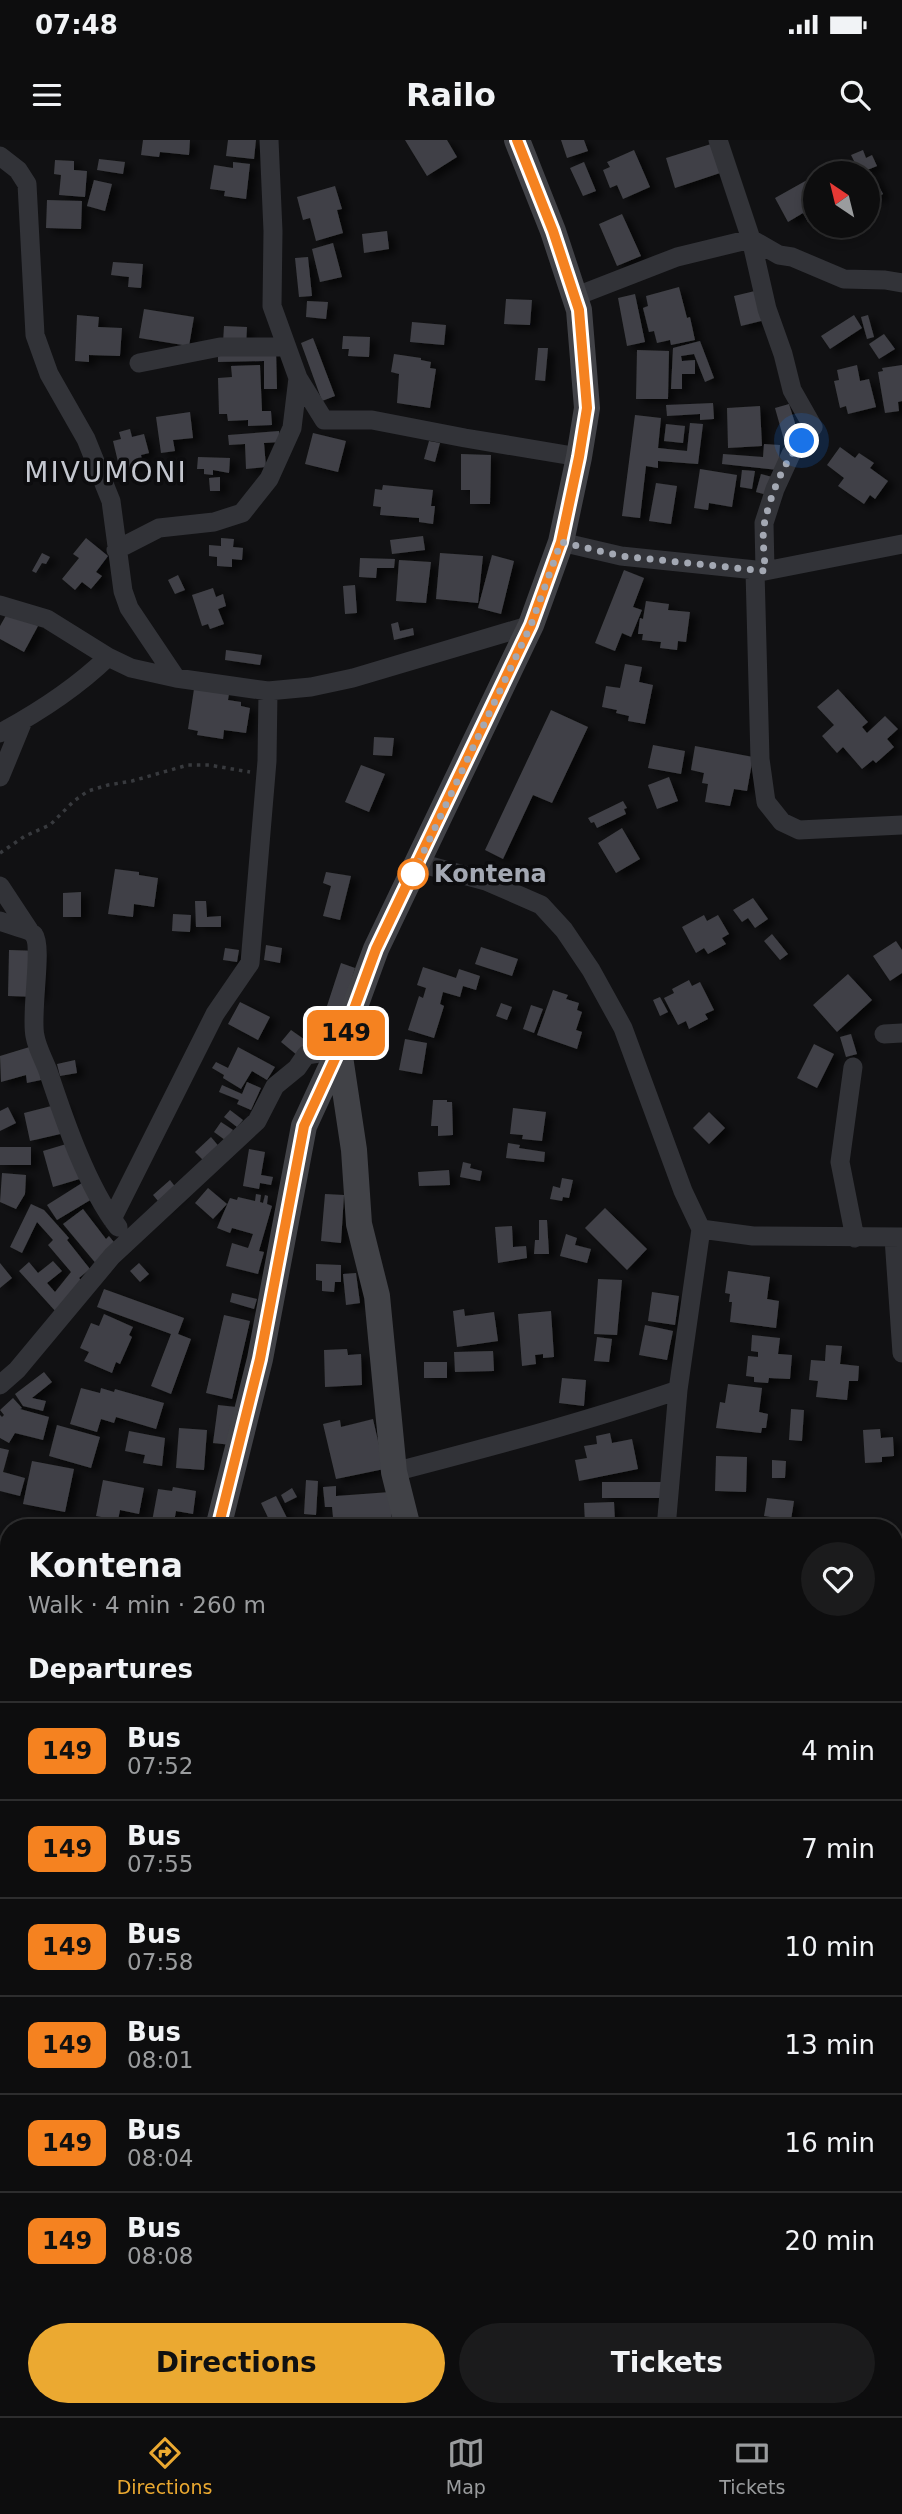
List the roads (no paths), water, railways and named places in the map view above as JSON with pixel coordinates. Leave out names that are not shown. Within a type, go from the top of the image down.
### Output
[{"type":"main road","points":[[220,1519],[260,1359],[304,1126],[339,1050],[376,949],[531,625],[561,542],[587,408],[579,310],[553,231],[517,140]]},
{"type":"main road","points":[[339,1050],[354,1150],[359,1224],[377,1296],[394,1472],[406,1519]]},
{"type":"street","points":[[269,140],[272,306],[298,378],[324,420],[372,420],[465,439],[579,457]]},
{"type":"street","points":[[718,140],[751,239],[767,309],[792,390],[813,427],[791,454],[775,489],[764,523],[760,571],[760,759],[766,802],[782,822],[799,830],[902,825]]},
{"type":"street","points":[[0,156],[19,170],[27,184],[35,335],[49,373],[86,439],[111,501],[116,550],[123,591],[129,608],[176,678]]},
{"type":"street","points":[[574,296],[677,257],[751,239],[779,255],[792,257],[844,279],[902,283]]},
{"type":"street","points":[[139,363],[220,347],[286,347]]},
{"type":"street","points":[[116,550],[159,528],[214,522],[242,513],[269,480],[292,428],[298,378]]},
{"type":"street","points":[[561,542],[621,556],[760,571],[902,544]]},
{"type":"street","points":[[0,605],[47,619],[131,668],[176,678],[268,691],[311,687],[353,678],[531,625]]},
{"type":"street","points":[[0,733],[83,681],[108,657]]},
{"type":"street","points":[[112,1219],[215,1014],[250,962],[266,775],[268,691]]},
{"type":"street","points":[[0,777],[23,721]]},
{"type":"street","points":[[419,863],[486,881],[541,905],[565,930],[623,1028],[683,1191],[701,1228],[678,1390],[667,1519]]},
{"type":"street","points":[[0,886],[37,942],[35,1036],[69,1132],[112,1219],[129,1241]]},
{"type":"street","points":[[0,921],[21,930],[29,930]]},
{"type":"street","points":[[0,1385],[17,1370],[112,1256],[257,1121],[275,1086],[297,1068],[306,1055],[339,1050]]},
{"type":"street","points":[[853,1067],[840,1162],[855,1238]]},
{"type":"street","points":[[701,1228],[752,1236],[898,1237],[902,1353]]},
{"type":"street","points":[[394,1472],[519,1440],[609,1414],[678,1390]]},
{"type":"place","name":"Kontena","points":[[413,874]]},
{"type":"district","name":"MIVUMONI","points":[[106,472]]}]
